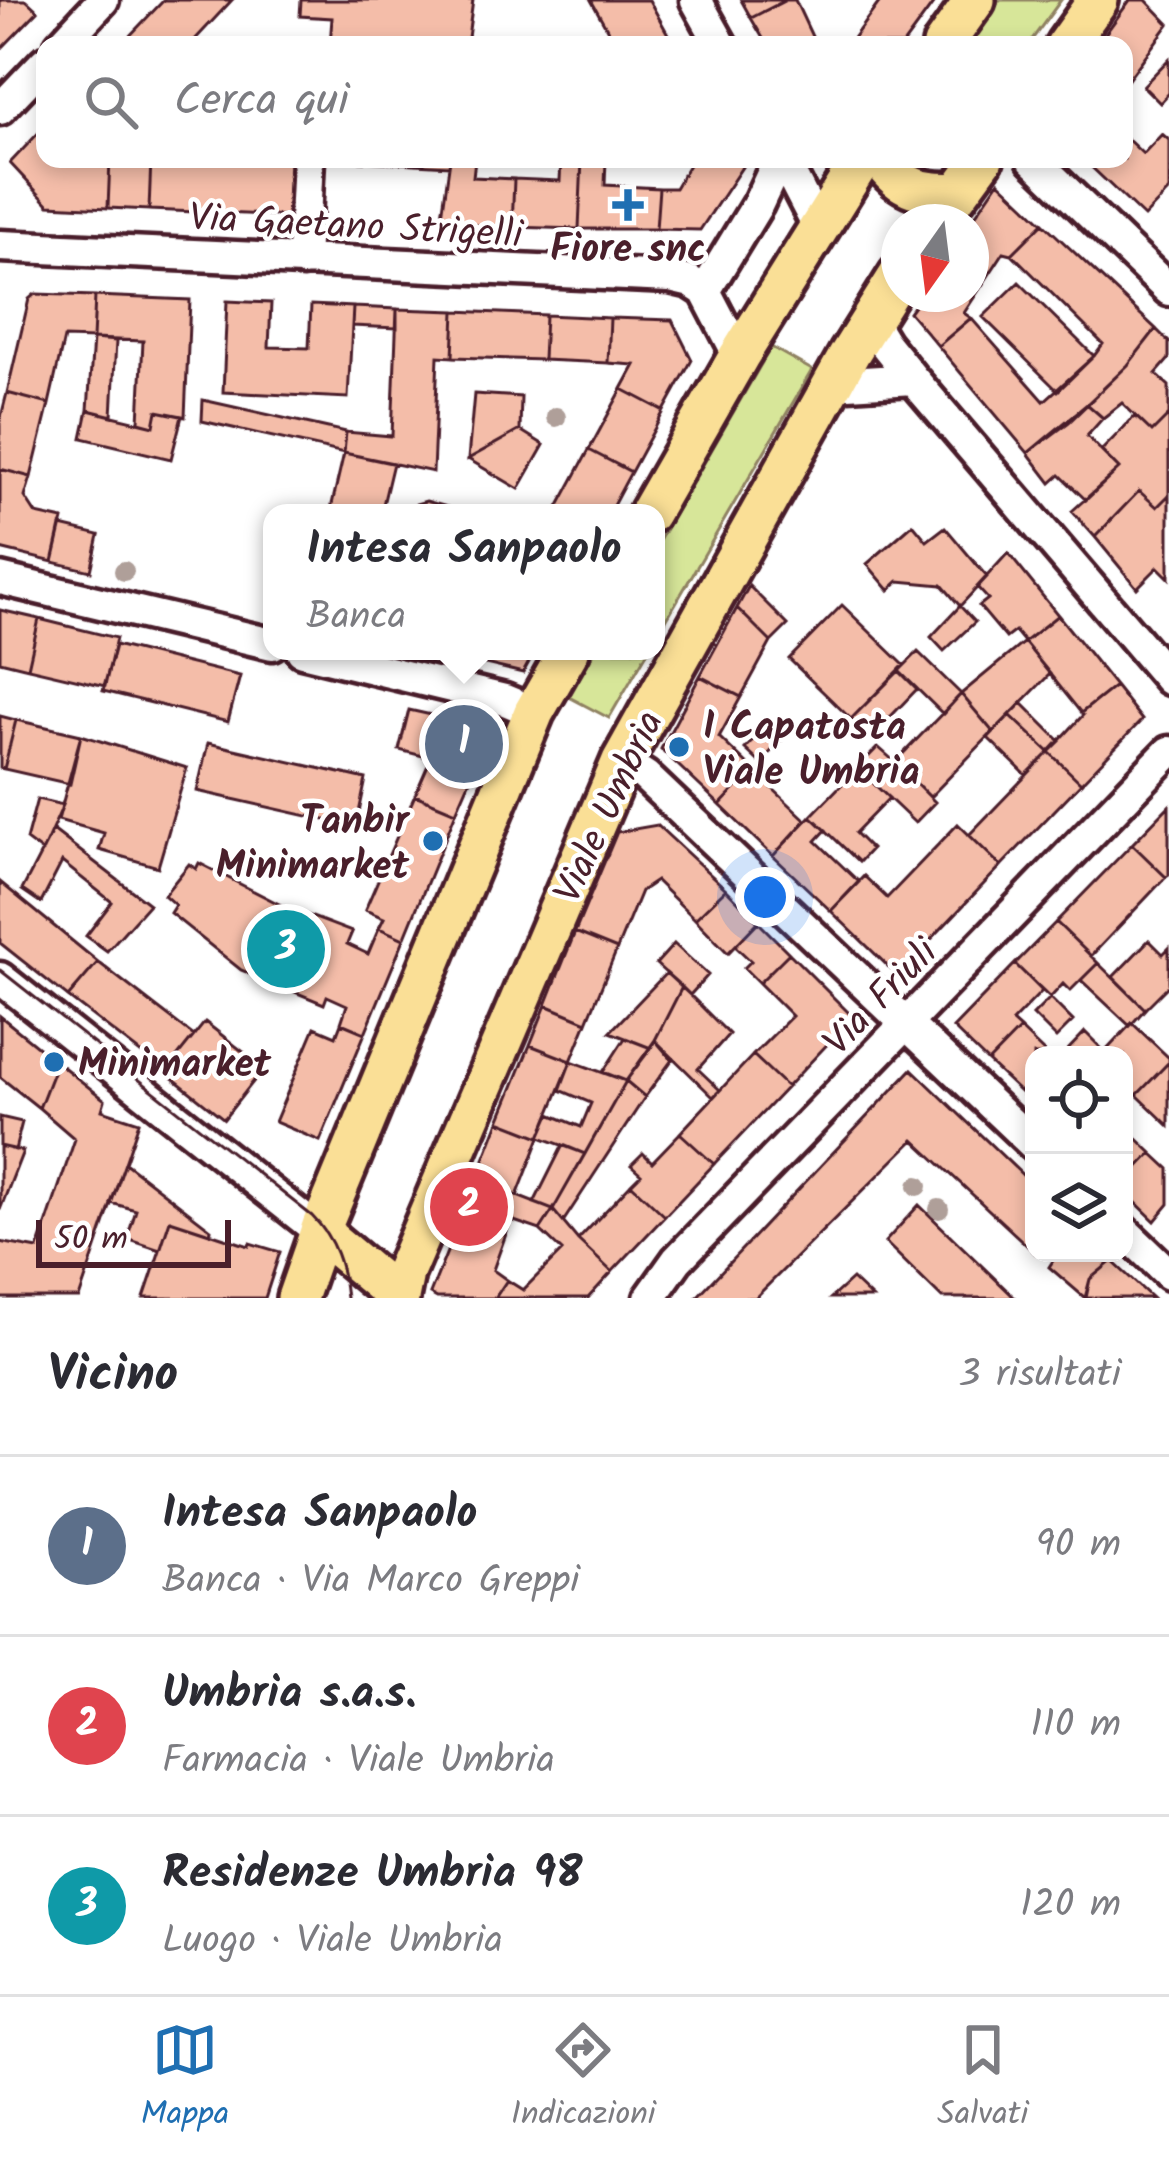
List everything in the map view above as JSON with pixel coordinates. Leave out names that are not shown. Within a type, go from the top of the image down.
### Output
[{"type":"main road","points":[[949,36],[975,0]]},
{"type":"main road","points":[[1072,36],[1098,0]]},
{"type":"main road","points":[[654,504],[739,356],[856,168]]},
{"type":"main road","points":[[889,168],[906,187],[934,193],[945,204]]},
{"type":"main road","points":[[950,204],[976,168]]},
{"type":"main road","name":"Viale Umbria","points":[[399,1298],[404,1274],[622,760],[881,302]]},
{"type":"main road","points":[[297,1298],[534,712],[564,660]]},
{"type":"main road","points":[[320,1232],[399,1298]]},
{"type":"street","points":[[69,36],[103,0]]},
{"type":"street","points":[[696,0],[716,36]]},
{"type":"street","points":[[0,109],[36,71]]},
{"type":"street","points":[[303,261],[308,168]]},
{"type":"street","points":[[739,356],[705,291],[776,168]]},
{"type":"street","points":[[786,168],[819,229]]},
{"type":"street","points":[[1042,168],[1169,290]]},
{"type":"street","name":"Via Gaetano Strigelli","points":[[0,245],[670,277],[705,291]]},
{"type":"street","points":[[869,320],[913,379],[1169,679]]},
{"type":"street","points":[[832,384],[913,379]]},
{"type":"street","points":[[0,579],[263,642]]},
{"type":"street","points":[[339,660],[505,700],[534,712]]},
{"type":"street","name":"Via Friuli","points":[[650,1298],[677,1260],[1169,752]]},
{"type":"street","points":[[622,760],[645,776],[1025,1136]]},
{"type":"street","points":[[0,978],[320,1232]]},
{"type":"street","points":[[1133,1240],[1169,1274]]},
{"type":"green space","points":[[995,0],[1061,0],[1035,36],[969,36]]},
{"type":"green space","points":[[771,347],[812,370],[665,622],[665,530]]},
{"type":"green space","points":[[590,660],[643,660],[609,718],[569,697]]},
{"type":"building","points":[[0,0],[26,0],[38,11],[0,50]]},
{"type":"building","points":[[164,0],[232,0],[198,36],[130,36]]},
{"type":"building","points":[[301,0],[473,0],[468,36],[331,36],[332,18],[300,16]]},
{"type":"building","points":[[591,0],[649,0],[669,36],[611,36]]},
{"type":"building","points":[[741,0],[786,0],[751,18]]},
{"type":"building","points":[[795,0],[812,36],[762,36],[751,18]]},
{"type":"building","points":[[881,0],[936,0],[910,36],[855,36]]},
{"type":"building","points":[[1130,0],[1146,0],[1169,24],[1133,73],[1133,36],[1104,36]]},
{"type":"building","points":[[1169,59],[1169,93],[1160,103],[1143,86]]},
{"type":"building","points":[[1162,134],[1169,140],[1169,191],[1144,217],[1092,168],[1133,168],[1133,145],[1143,154]]},
{"type":"building","points":[[36,136],[36,168],[110,168],[108,208],[49,205],[10,163]]},
{"type":"building","points":[[110,168],[151,168],[149,210],[108,208]]},
{"type":"building","points":[[151,168],[294,168],[292,216],[149,210]]},
{"type":"building","points":[[449,168],[474,168],[473,177],[514,179],[512,227],[441,223]]},
{"type":"building","points":[[561,168],[582,168],[579,229],[512,227],[514,179],[560,181]]},
{"type":"building","points":[[582,168],[606,168],[605,185],[659,188],[656,229],[579,229]]},
{"type":"building","points":[[687,168],[741,168],[700,230],[656,229],[659,188],[675,188]]},
{"type":"building","points":[[999,181],[1043,223],[1012,254],[1004,252],[989,275],[989,204],[983,204]]},
{"type":"building","points":[[1043,223],[1156,329],[1128,365],[1069,422],[1028,453],[938,346],[971,318],[1044,401],[1094,356],[1103,344],[1012,254]]},
{"type":"building","points":[[1019,282],[1094,356],[1058,391],[983,317]]},
{"type":"building","points":[[35,294],[95,296],[93,339],[64,338],[49,404],[7,393],[29,299]]},
{"type":"building","points":[[95,296],[190,300],[185,417],[157,411],[154,426],[139,422],[143,341],[93,339]]},
{"type":"building","points":[[227,301],[271,303],[269,347],[309,348],[311,305],[353,307],[348,398],[223,392]]},
{"type":"building","points":[[353,307],[397,309],[397,328],[352,326]]},
{"type":"building","points":[[397,309],[455,311],[453,357],[438,356],[433,472],[344,453],[346,432],[392,436]]},
{"type":"building","points":[[455,311],[545,315],[543,360],[453,357]]},
{"type":"building","points":[[909,312],[965,312],[971,318],[938,346]]},
{"type":"building","points":[[545,315],[610,318],[608,363],[543,360]]},
{"type":"building","points":[[610,318],[672,320],[692,360],[664,411],[622,389],[635,365],[608,363]]},
{"type":"building","points":[[1156,329],[1169,342],[1169,359],[1156,374],[1169,386],[1169,415],[1152,432],[1122,403],[1103,418],[1087,404],[1128,365]]},
{"type":"building","points":[[93,339],[116,341],[112,416],[88,410]]},
{"type":"building","points":[[622,389],[664,411],[631,472],[589,450]]},
{"type":"building","points":[[7,393],[49,404],[31,477],[0,469],[0,421]]},
{"type":"building","points":[[474,394],[521,397],[520,430],[468,459]]},
{"type":"building","points":[[203,400],[346,432],[344,453],[202,421]]},
{"type":"building","points":[[1087,404],[1103,418],[1087,436],[1119,469],[1086,500],[1060,475],[1051,483],[1028,453]]},
{"type":"building","points":[[88,410],[154,426],[157,411],[182,416],[171,459],[82,438]]},
{"type":"building","points":[[1169,415],[1169,495],[1157,507],[1139,491],[1095,537],[1072,511],[1119,469],[1101,451],[1135,416],[1152,432]]},
{"type":"building","points":[[520,430],[544,445],[519,489],[468,459]]},
{"type":"building","points":[[589,450],[631,472],[614,504],[560,504]]},
{"type":"building","points":[[344,453],[393,463],[383,504],[332,504]]},
{"type":"building","points":[[0,469],[31,477],[25,497],[36,514],[63,520],[53,562],[0,549]]},
{"type":"building","points":[[1139,491],[1157,507],[1169,495],[1169,578],[1158,567],[1137,588],[1095,537]]},
{"type":"building","points":[[913,524],[927,541],[945,527],[987,577],[960,606],[942,585],[899,581],[889,590],[867,564]]},
{"type":"building","points":[[61,526],[99,535],[91,571],[53,562]]},
{"type":"building","points":[[1008,553],[1058,615],[1024,642],[1015,631],[1006,638],[979,606],[988,599],[977,587]]},
{"type":"building","points":[[749,586],[788,625],[771,642],[737,608]]},
{"type":"building","points":[[842,605],[904,665],[851,719],[789,659]]},
{"type":"building","points":[[960,606],[975,622],[944,651],[931,637]]},
{"type":"building","points":[[737,608],[771,642],[741,697],[700,676]]},
{"type":"building","points":[[0,610],[39,619],[28,668],[0,661]]},
{"type":"building","points":[[1058,615],[1115,686],[1081,713],[1024,642]]},
{"type":"building","points":[[39,619],[116,638],[105,686],[28,668]]},
{"type":"building","points":[[1024,642],[1050,674],[993,732],[961,694]]},
{"type":"building","points":[[115,645],[240,676],[228,722],[103,691]]},
{"type":"building","points":[[918,652],[961,694],[943,714],[899,671]]},
{"type":"building","points":[[468,660],[530,660],[523,673]]},
{"type":"building","points":[[899,671],[917,689],[870,738],[851,719]]},
{"type":"building","points":[[700,676],[741,697],[719,737],[753,770],[720,805],[661,749]]},
{"type":"building","points":[[1115,686],[1142,720],[1081,783],[1049,752],[1081,713]]},
{"type":"building","points":[[961,694],[993,732],[930,797],[895,762]]},
{"type":"building","points":[[1022,703],[1060,741],[1049,752],[1010,715]]},
{"type":"building","points":[[409,710],[463,722],[480,757],[456,812],[415,795],[431,758],[399,750]]},
{"type":"building","points":[[1010,715],[1049,752],[1026,775],[988,738]]},
{"type":"building","points":[[0,716],[16,720],[4,769],[0,768]]},
{"type":"building","points":[[16,720],[81,735],[70,784],[4,769]]},
{"type":"building","points":[[769,724],[784,738],[760,763],[745,749]]},
{"type":"building","points":[[81,735],[187,768],[158,867],[99,850],[104,833],[58,820]]},
{"type":"building","points":[[208,743],[366,779],[356,827],[197,791]]},
{"type":"building","points":[[878,747],[895,762],[874,784],[889,798],[855,833],[871,849],[859,862],[811,816]]},
{"type":"building","points":[[1049,752],[1081,783],[1001,866],[969,835]]},
{"type":"building","points":[[895,762],[935,802],[915,823],[874,784]]},
{"type":"building","points":[[753,770],[806,820],[773,856],[720,805]]},
{"type":"building","points":[[415,795],[456,812],[404,939],[379,928],[384,918],[365,910]]},
{"type":"building","points":[[37,799],[63,805],[42,852],[26,840]]},
{"type":"building","points":[[1169,806],[1169,875],[1166,877],[1132,844]]},
{"type":"building","points":[[811,816],[826,830],[816,841],[859,882],[831,911],[773,856]]},
{"type":"building","points":[[958,824],[1001,866],[897,975],[831,911],[864,876],[887,898]]},
{"type":"building","points":[[657,825],[726,889],[695,919],[656,881],[641,891],[617,949],[575,932],[617,832]]},
{"type":"building","points":[[53,830],[149,904],[107,951],[86,936],[112,902],[62,862],[41,903],[22,890]]},
{"type":"building","points":[[1132,844],[1166,877],[1091,956],[1056,922]]},
{"type":"building","points":[[199,863],[283,906],[352,932],[347,944],[368,954],[379,928],[404,939],[365,1033],[341,1023],[347,1005],[327,996],[324,1004],[241,970],[170,913],[175,905],[164,895],[189,864],[196,869]]},
{"type":"building","points":[[0,882],[98,962],[68,997],[0,943]]},
{"type":"building","points":[[726,889],[758,922],[728,953],[695,919]]},
{"type":"building","points":[[758,922],[789,953],[759,983],[744,968],[751,961],[735,946]]},
{"type":"building","points":[[1056,922],[1098,963],[1070,991],[1063,984],[1050,998],[1015,964]]},
{"type":"building","points":[[575,932],[617,949],[587,1022],[546,1005]]},
{"type":"building","points":[[1149,940],[1163,954],[1169,948],[1169,985],[1145,1009],[1113,977]]},
{"type":"building","points":[[674,944],[708,975],[690,995],[656,964]]},
{"type":"building","points":[[789,953],[853,1017],[787,1087],[753,1055],[792,1016],[759,983]]},
{"type":"building","points":[[98,962],[194,1036],[165,1072],[68,997]]},
{"type":"building","points":[[1098,963],[1145,1009],[1130,1026],[1081,980]]},
{"type":"building","points":[[1015,964],[1042,991],[1012,1022],[1020,1029],[988,1062],[953,1028]]},
{"type":"building","points":[[666,973],[682,987],[651,1048],[610,1032]]},
{"type":"building","points":[[682,987],[729,1034],[698,1069],[720,1090],[713,1097],[655,1040]]},
{"type":"building","points":[[1050,998],[1073,1021],[1056,1038],[1033,1015]]},
{"type":"building","points":[[546,1005],[587,1022],[571,1061],[530,1045]]},
{"type":"building","points":[[0,1016],[57,1062],[39,1108],[0,1077]]},
{"type":"building","points":[[205,1022],[264,1068],[224,1119],[165,1072]]},
{"type":"building","points":[[341,1023],[365,1033],[320,1141],[275,1122],[315,1027],[336,1036]]},
{"type":"building","points":[[1132,1023],[1169,1062],[1137,1095],[1133,1091],[1133,1046],[1110,1046]]},
{"type":"building","points":[[1020,1029],[1038,1046],[1025,1046],[1025,1097],[988,1062]]},
{"type":"building","points":[[1085,1032],[1099,1046],[1072,1046]]},
{"type":"building","points":[[625,1038],[651,1048],[626,1081],[603,1072]]},
{"type":"building","points":[[655,1040],[672,1060],[645,1097],[626,1081]]},
{"type":"building","points":[[530,1045],[571,1061],[540,1137],[499,1121]]},
{"type":"building","points":[[753,1055],[787,1087],[714,1164],[680,1133]]},
{"type":"building","points":[[571,1061],[626,1081],[585,1154],[540,1137],[550,1114],[581,1127],[591,1103],[560,1090]]},
{"type":"building","points":[[57,1062],[105,1100],[102,1110],[139,1122],[79,1298],[0,1298],[0,1242],[38,1249],[75,1139],[39,1108]]},
{"type":"building","points":[[1169,1062],[1169,1126],[1137,1095]]},
{"type":"building","points":[[912,1069],[1025,1177],[1025,1244],[914,1140],[755,1298],[696,1298]]},
{"type":"building","points":[[626,1081],[645,1097],[563,1222],[553,1210]]},
{"type":"building","points":[[0,1117],[22,1122],[15,1150],[0,1146]]},
{"type":"building","points":[[499,1121],[540,1137],[517,1196],[476,1180]]},
{"type":"building","points":[[680,1133],[714,1164],[665,1216],[631,1184],[641,1174],[631,1165],[643,1153],[652,1162]]},
{"type":"building","points":[[1133,1135],[1152,1153],[1133,1173]]},
{"type":"building","points":[[563,1145],[585,1154],[553,1210],[534,1203]]},
{"type":"building","points":[[0,1146],[23,1151],[0,1210]]},
{"type":"building","points":[[1152,1153],[1169,1169],[1169,1204],[1155,1221],[1133,1200],[1133,1173]]},
{"type":"building","points":[[125,1163],[211,1229],[210,1233],[170,1220],[160,1250],[127,1239],[136,1210],[111,1203]]},
{"type":"building","points":[[476,1180],[553,1210],[540,1230],[511,1220],[493,1270],[507,1280],[495,1298],[437,1298],[430,1294]]},
{"type":"building","points":[[631,1184],[665,1216],[612,1272],[578,1240]]},
{"type":"building","points":[[919,1205],[1015,1298],[942,1298],[885,1242]]},
{"type":"building","points":[[553,1210],[612,1272],[588,1298],[495,1298],[507,1280],[523,1290],[562,1251],[540,1230]]},
{"type":"building","points":[[170,1220],[280,1252],[265,1298],[144,1298]]},
{"type":"building","points":[[1052,1262],[1111,1262],[1090,1279],[1085,1298],[1049,1267]]},
{"type":"building","points":[[1113,1262],[1152,1298],[1086,1298],[1090,1279]]},
{"type":"building","points":[[852,1279],[872,1298],[831,1298]]},
{"type":"tram line","points":[[0,970],[312,1216],[336,1254],[346,1298]]},
{"type":"place","name":"Fiore snc","points":[[628,205]]},
{"type":"place","name":"Intesa Sanpaolo","points":[[464,744]]},
{"type":"place","name":"I Capatosta Viale Umbria","points":[[679,747]]},
{"type":"place","name":"Tanbir Minimarket","points":[[433,841]]},
{"type":"place","name":"Residenze Umbria 98","points":[[286,949]]},
{"type":"place","name":"Minimarket","points":[[54,1062]]},
{"type":"place","name":"Umbria s.a.s.","points":[[469,1207]]}]
